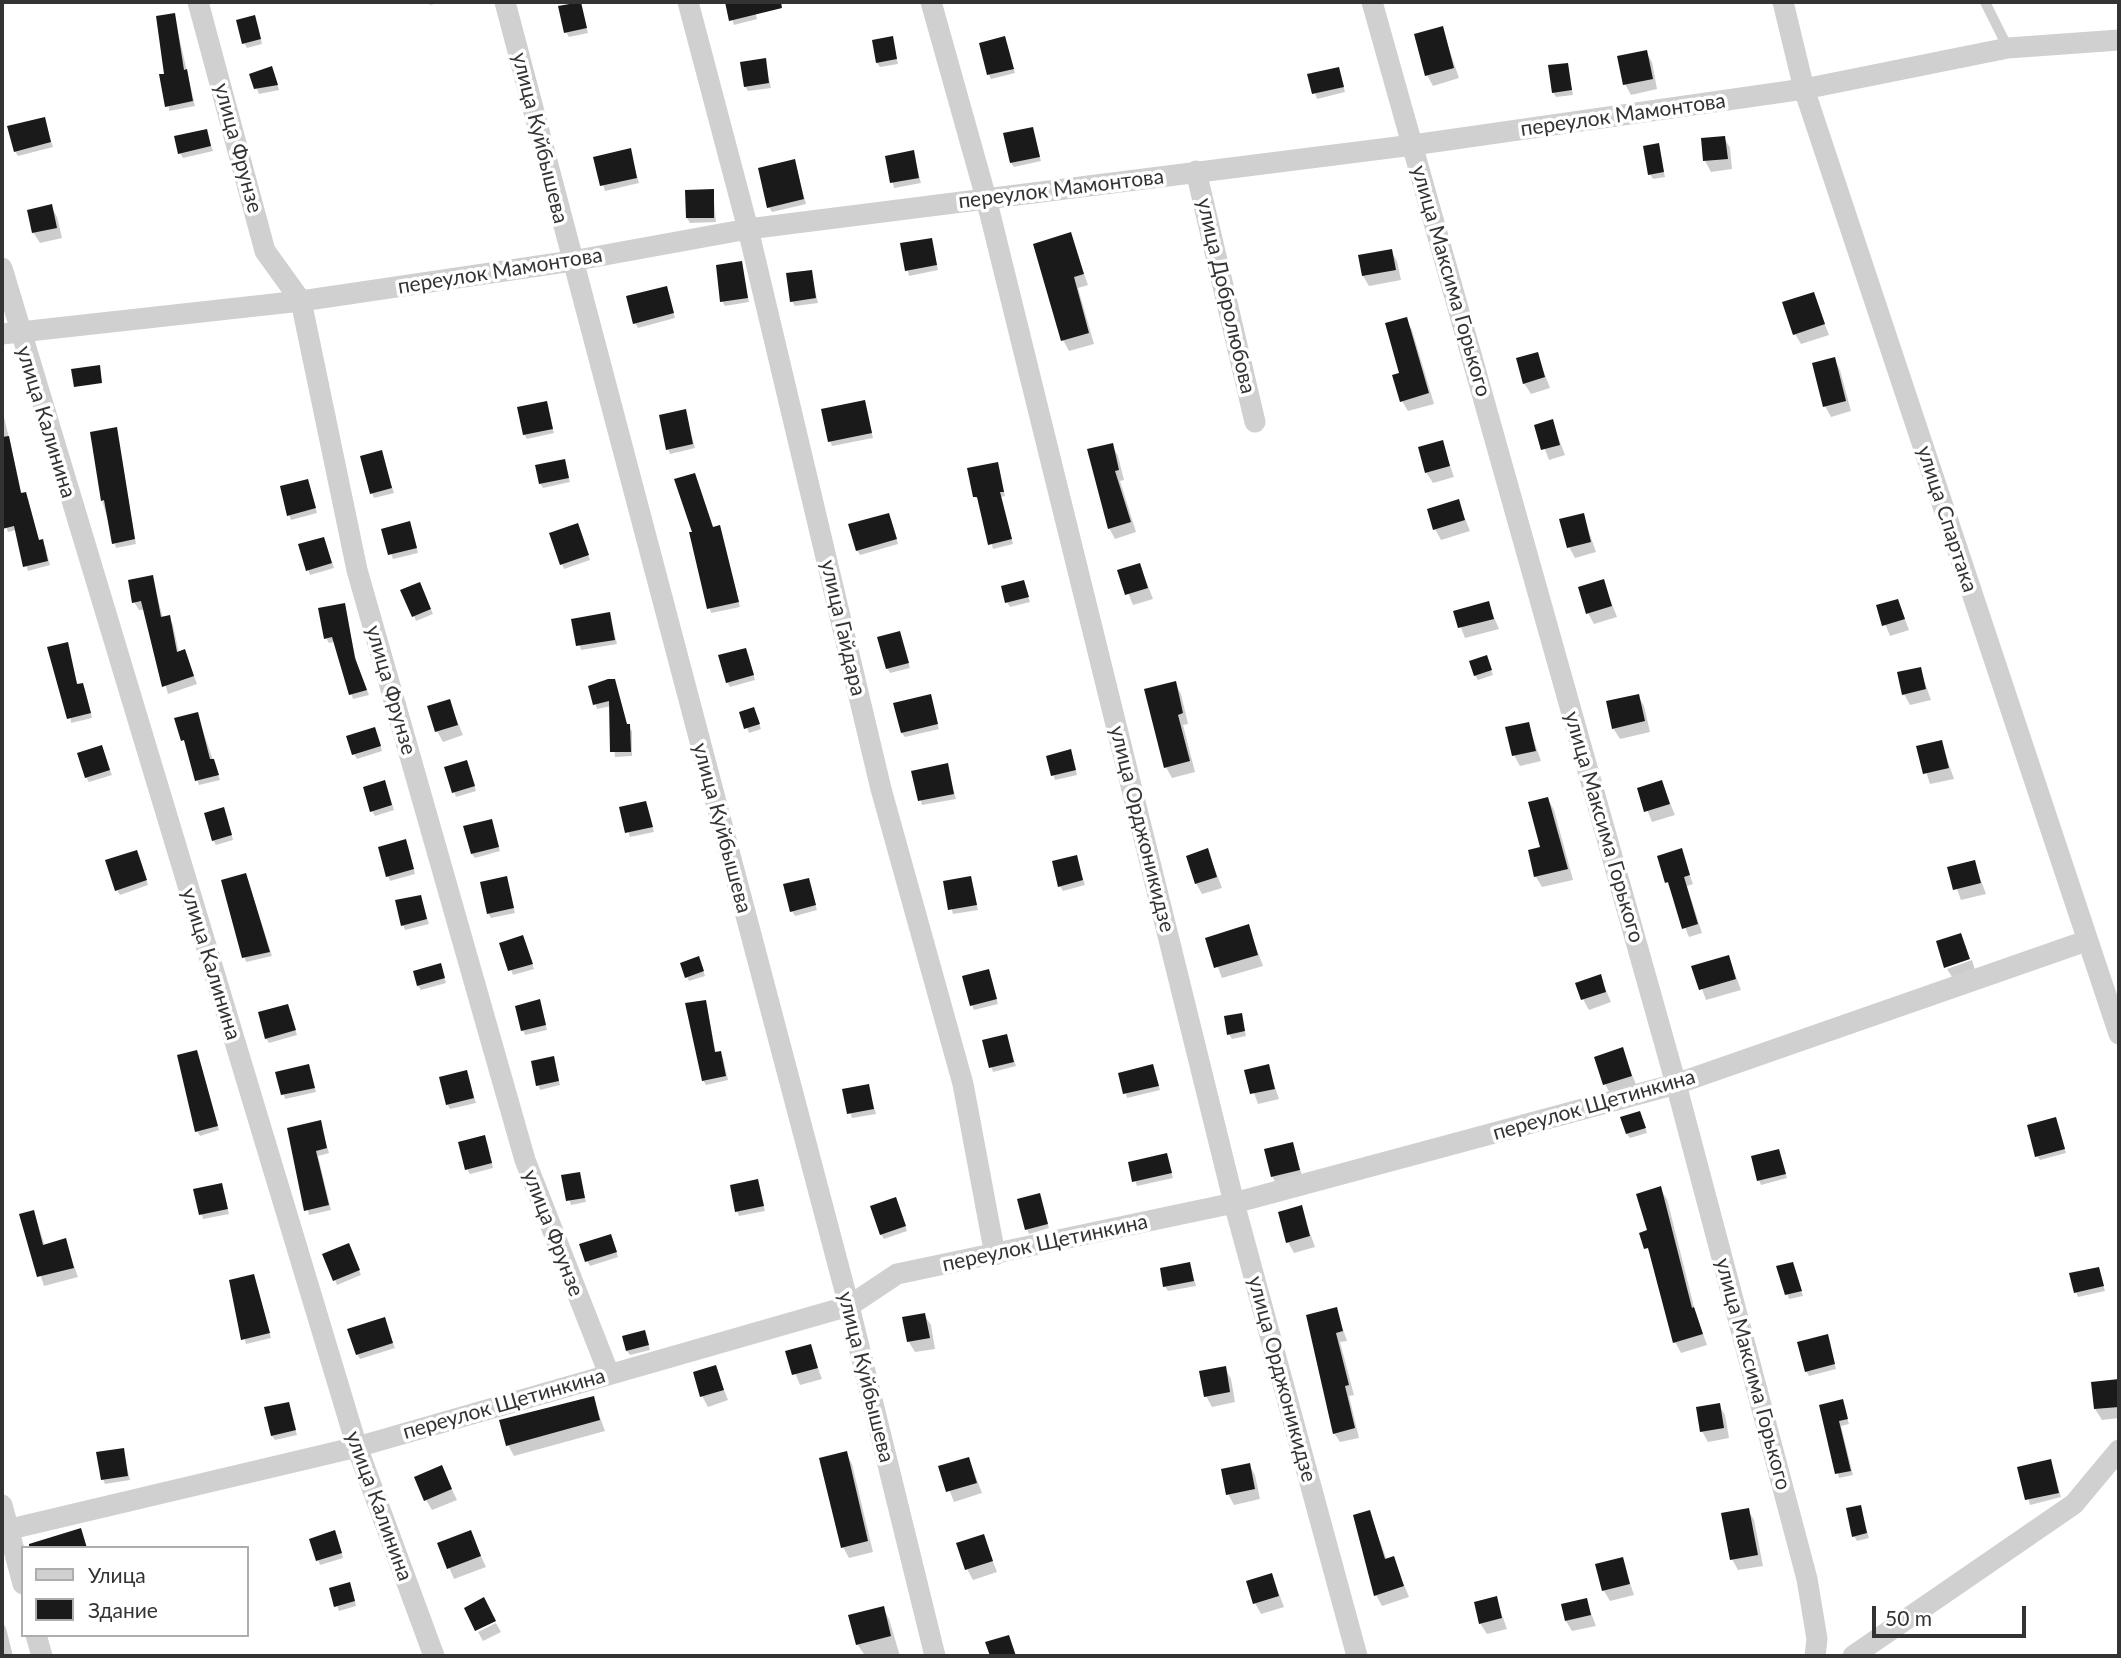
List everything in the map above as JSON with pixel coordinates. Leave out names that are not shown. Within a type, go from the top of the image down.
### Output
[{"type":"street","name":"улица Фрунзе","points":[[198,2],[265,251],[301,302],[357,570],[525,1160],[609,1374]]},
{"type":"street","name":"улица Куйбышева","points":[[505,2],[849,1306],[934,1656]]},
{"type":"street","name":"улица Гайдара","points":[[688,2],[748,229],[881,789],[963,1084],[995,1255]]},
{"type":"street","name":"улица Орджоникидзе","points":[[931,2],[986,198],[1234,1203],[1357,1656]]},
{"type":"street","name":"улица Максима Горького","points":[[1372,2],[1676,1084],[1807,1579],[1817,1639],[1815,1656]]},
{"type":"street","name":"улица Спартака","points":[[1783,2],[1804,89],[2119,1034]]},
{"type":"street","name":"переулок Мамонтова","points":[[10,333],[301,302],[572,261],[748,229],[1413,145],[1804,89],[2008,48],[2119,40]]},
{"type":"street","name":"улица Добролюбова","points":[[1196,171],[1255,422]]},
{"type":"street","name":"улица Калинина","points":[[2,268],[10,333],[357,1447],[434,1656]]},
{"type":"street","name":"переулок Щетинкина","points":[[5,1531],[357,1447],[849,1306],[897,1274],[1234,1203],[1676,1084],[2086,941]]},
{"type":"street","points":[[1853,1656],[2074,1504],[2119,1450]]},
{"type":"street","points":[[2,1505],[5,1531],[21,1578]]},
{"type":"street","points":[[37,1637],[42,1656]]},
{"type":"lane","points":[[1985,2],[2008,48]]},
{"type":"building","points":[[581,2],[587,28],[564,33],[558,6]]},
{"type":"building","points":[[725,2],[781,2],[782,8],[729,21]]},
{"type":"building","points":[[175,13],[184,70],[187,69],[193,101],[165,107],[159,74],[164,74],[156,16]]},
{"type":"building","points":[[255,15],[261,39],[242,44],[236,20]]},
{"type":"building","points":[[1443,26],[1454,68],[1425,76],[1414,34]]},
{"type":"building","points":[[893,36],[897,59],[876,63],[872,40]]},
{"type":"building","points":[[1005,36],[1014,69],[987,75],[979,43]]},
{"type":"building","points":[[1647,50],[1653,79],[1623,85],[1617,56]]},
{"type":"building","points":[[766,58],[769,83],[744,87],[740,62]]},
{"type":"building","points":[[1568,63],[1572,90],[1552,93],[1548,65]]},
{"type":"building","points":[[272,66],[278,85],[254,89],[249,74]]},
{"type":"building","points":[[1339,67],[1344,87],[1312,94],[1307,74]]},
{"type":"building","points":[[45,117],[51,142],[14,152],[7,126]]},
{"type":"building","points":[[1033,127],[1040,157],[1010,163],[1003,133]]},
{"type":"building","points":[[207,129],[211,146],[178,154],[174,136]]},
{"type":"building","points":[[1725,136],[1728,159],[1703,161],[1701,138]]},
{"type":"building","points":[[1659,143],[1664,172],[1648,175],[1643,146]]},
{"type":"building","points":[[631,148],[637,178],[600,186],[593,157]]},
{"type":"building","points":[[914,150],[919,178],[890,183],[885,156]]},
{"type":"building","points":[[795,159],[804,199],[767,208],[758,168]]},
{"type":"building","points":[[714,189],[714,218],[686,218],[685,190]]},
{"type":"building","points":[[52,204],[57,228],[32,233],[27,210]]},
{"type":"building","points":[[1071,232],[1084,274],[1074,277],[1089,333],[1061,341],[1033,244]]},
{"type":"building","points":[[932,238],[937,265],[905,271],[900,243]]},
{"type":"building","points":[[1392,249],[1396,270],[1362,276],[1358,255]]},
{"type":"building","points":[[742,261],[748,298],[720,302],[716,265]]},
{"type":"building","points":[[812,270],[816,298],[790,302],[786,273]]},
{"type":"building","points":[[667,286],[674,313],[633,324],[626,296]]},
{"type":"building","points":[[1814,292],[1825,324],[1793,335],[1782,302]]},
{"type":"building","points":[[1407,317],[1429,393],[1400,402],[1392,375],[1399,373],[1385,323]]},
{"type":"building","points":[[1538,352],[1545,377],[1523,384],[1516,358]]},
{"type":"building","points":[[1835,357],[1846,401],[1823,407],[1812,363]]},
{"type":"building","points":[[100,365],[102,383],[74,387],[71,369]]},
{"type":"building","points":[[865,400],[872,433],[828,442],[821,409]]},
{"type":"building","points":[[547,401],[553,429],[523,435],[517,407]]},
{"type":"building","points":[[686,409],[693,444],[666,450],[659,415]]},
{"type":"building","points":[[1553,419],[1560,445],[1541,450],[1534,425]]},
{"type":"building","points":[[117,427],[135,539],[112,544],[104,500],[101,501],[90,432]]},
{"type":"building","points":[[9,436],[21,493],[26,492],[39,540],[43,539],[48,561],[23,567],[14,526],[2,529],[2,437]]},
{"type":"building","points":[[1443,440],[1450,466],[1425,473],[1418,447]]},
{"type":"building","points":[[1113,443],[1119,470],[1115,471],[1131,522],[1108,529],[1087,449]]},
{"type":"building","points":[[382,450],[392,488],[370,494],[360,456]]},
{"type":"building","points":[[565,459],[569,478],[539,484],[535,465]]},
{"type":"building","points":[[998,462],[1004,492],[1000,492],[1012,539],[988,545],[967,468]]},
{"type":"building","points":[[695,473],[713,527],[720,525],[739,602],[707,609],[689,532],[692,532],[674,479]]},
{"type":"building","points":[[308,479],[316,508],[287,516],[280,486]]},
{"type":"building","points":[[1459,499],[1465,520],[1433,530],[1427,509]]},
{"type":"building","points":[[889,513],[897,539],[856,551],[848,524]]},
{"type":"building","points":[[1584,513],[1591,542],[1567,548],[1559,519]]},
{"type":"building","points":[[410,521],[417,548],[388,555],[381,529]]},
{"type":"building","points":[[578,523],[589,555],[560,565],[549,533]]},
{"type":"building","points":[[324,537],[332,563],[306,571],[298,544]]},
{"type":"building","points":[[1140,563],[1148,588],[1125,595],[1117,570]]},
{"type":"building","points":[[153,575],[161,617],[170,615],[177,652],[185,649],[194,676],[162,687],[141,601],[132,603],[128,580]]},
{"type":"building","points":[[1604,579],[1612,606],[1586,614],[1578,587]]},
{"type":"building","points":[[1024,580],[1029,597],[1005,603],[1001,586]]},
{"type":"building","points":[[420,582],[431,609],[412,617],[400,590]]},
{"type":"building","points":[[1898,599],[1905,619],[1882,626],[1876,605]]},
{"type":"building","points":[[1489,601],[1494,619],[1458,628],[1453,611]]},
{"type":"building","points":[[345,603],[355,658],[367,690],[349,695],[332,637],[324,639],[318,608]]},
{"type":"building","points":[[610,612],[615,640],[576,646],[571,619]]},
{"type":"building","points":[[900,631],[909,663],[886,669],[877,637]]},
{"type":"building","points":[[68,642],[77,684],[83,683],[91,713],[67,719],[47,647]]},
{"type":"building","points":[[746,648],[754,675],[726,683],[718,655]]},
{"type":"building","points":[[1487,655],[1492,670],[1474,676],[1469,661]]},
{"type":"building","points":[[1921,667],[1926,689],[1902,695],[1897,672]]},
{"type":"building","points":[[615,679],[627,724],[630,724],[631,752],[610,752],[609,701],[593,705],[588,686]]},
{"type":"building","points":[[1176,681],[1183,713],[1178,715],[1190,761],[1164,768],[1144,689]]},
{"type":"building","points":[[931,694],[938,724],[901,733],[893,703]]},
{"type":"building","points":[[1639,694],[1645,721],[1612,729],[1606,701]]},
{"type":"building","points":[[450,699],[458,725],[435,732],[427,706]]},
{"type":"building","points":[[754,707],[760,724],[744,729],[739,712]]},
{"type":"building","points":[[198,712],[210,759],[214,759],[219,775],[195,781],[184,740],[181,741],[174,718]]},
{"type":"building","points":[[1529,722],[1536,751],[1512,756],[1505,727]]},
{"type":"building","points":[[375,727],[381,746],[352,755],[346,736]]},
{"type":"building","points":[[1942,740],[1949,768],[1923,774],[1916,746]]},
{"type":"building","points":[[102,745],[110,770],[85,778],[77,753]]},
{"type":"building","points":[[1071,749],[1076,770],[1051,776],[1046,756]]},
{"type":"building","points":[[467,760],[475,786],[452,793],[444,767]]},
{"type":"building","points":[[948,763],[954,794],[918,801],[911,771]]},
{"type":"building","points":[[385,780],[392,805],[370,812],[363,787]]},
{"type":"building","points":[[1662,780],[1670,804],[1644,812],[1637,788]]},
{"type":"building","points":[[1548,797],[1568,869],[1534,877],[1528,850],[1540,847],[1528,802]]},
{"type":"building","points":[[646,801],[653,827],[625,833],[619,807]]},
{"type":"building","points":[[224,807],[232,835],[212,841],[204,813]]},
{"type":"building","points":[[492,819],[499,847],[471,854],[463,826]]},
{"type":"building","points":[[406,839],[414,869],[386,877],[378,847]]},
{"type":"building","points":[[1208,848],[1217,877],[1195,884],[1186,856]]},
{"type":"building","points":[[1682,848],[1690,875],[1684,877],[1698,924],[1682,929],[1657,856]]},
{"type":"building","points":[[137,850],[147,880],[115,891],[105,860]]},
{"type":"building","points":[[1077,855],[1083,880],[1058,887],[1052,861]]},
{"type":"building","points":[[1975,860],[1981,883],[1953,890],[1947,867]]},
{"type":"building","points":[[246,873],[270,952],[242,958],[221,880]]},
{"type":"building","points":[[507,876],[514,908],[487,914],[480,882]]},
{"type":"building","points":[[971,876],[977,905],[948,910],[943,881]]},
{"type":"building","points":[[809,878],[816,905],[790,912],[783,884]]},
{"type":"building","points":[[421,895],[427,919],[401,926],[395,900]]},
{"type":"building","points":[[1249,924],[1258,955],[1214,968],[1205,938]]},
{"type":"building","points":[[1961,933],[1970,959],[1944,968],[1936,941]]},
{"type":"building","points":[[523,935],[533,964],[508,971],[499,943]]},
{"type":"building","points":[[1729,955],[1736,979],[1699,990],[1691,966]]},
{"type":"building","points":[[699,956],[704,971],[685,978],[680,963]]},
{"type":"building","points":[[441,963],[445,978],[417,986],[413,971]]},
{"type":"building","points":[[989,969],[997,999],[970,1006],[962,976]]},
{"type":"building","points":[[1601,974],[1606,992],[1581,1000],[1575,983]]},
{"type":"building","points":[[540,999],[546,1025],[521,1031],[515,1006]]},
{"type":"building","points":[[706,1000],[715,1052],[721,1051],[726,1076],[702,1081],[685,1003]]},
{"type":"building","points":[[288,1004],[296,1030],[265,1039],[258,1012]]},
{"type":"building","points":[[1242,1013],[1245,1031],[1227,1035],[1224,1016]]},
{"type":"building","points":[[1007,1034],[1014,1062],[989,1068],[982,1040]]},
{"type":"building","points":[[1623,1047],[1632,1076],[1603,1085],[1594,1057]]},
{"type":"building","points":[[197,1050],[218,1126],[195,1132],[177,1055]]},
{"type":"building","points":[[554,1056],[559,1081],[536,1086],[531,1061]]},
{"type":"building","points":[[309,1064],[315,1088],[281,1095],[275,1072]]},
{"type":"building","points":[[1153,1064],[1159,1086],[1123,1094],[1118,1073]]},
{"type":"building","points":[[1269,1064],[1275,1089],[1250,1094],[1244,1070]]},
{"type":"building","points":[[467,1070],[474,1098],[446,1105],[439,1077]]},
{"type":"building","points":[[869,1084],[874,1109],[847,1114],[842,1089]]},
{"type":"building","points":[[1640,1111],[1646,1128],[1626,1134],[1620,1117]]},
{"type":"building","points":[[2056,1117],[2065,1149],[2035,1157],[2027,1125]]},
{"type":"building","points":[[321,1120],[327,1148],[316,1151],[329,1205],[304,1211],[287,1128]]},
{"type":"building","points":[[485,1135],[492,1163],[465,1170],[458,1142]]},
{"type":"building","points":[[1293,1142],[1300,1170],[1271,1177],[1264,1149]]},
{"type":"building","points":[[1779,1149],[1786,1174],[1757,1181],[1751,1156]]},
{"type":"building","points":[[1167,1153],[1172,1173],[1132,1182],[1128,1162]]},
{"type":"building","points":[[580,1172],[585,1198],[566,1201],[561,1175]]},
{"type":"building","points":[[758,1179],[764,1206],[735,1212],[730,1185]]},
{"type":"building","points":[[222,1183],[228,1209],[199,1215],[193,1189]]},
{"type":"building","points":[[1661,1186],[1692,1308],[1694,1307],[1703,1334],[1673,1343],[1648,1248],[1644,1249],[1639,1233],[1647,1230],[1636,1194]]},
{"type":"building","points":[[1040,1193],[1048,1224],[1025,1230],[1017,1199]]},
{"type":"building","points":[[896,1197],[906,1226],[880,1235],[870,1206]]},
{"type":"building","points":[[1302,1205],[1310,1236],[1286,1243],[1278,1212]]},
{"type":"building","points":[[34,1210],[43,1245],[66,1238],[74,1268],[37,1277],[19,1214]]},
{"type":"building","points":[[611,1234],[617,1252],[585,1262],[579,1244]]},
{"type":"building","points":[[349,1243],[360,1270],[333,1281],[322,1254]]},
{"type":"building","points":[[1190,1262],[1194,1281],[1163,1287],[1160,1268]]},
{"type":"building","points":[[1793,1262],[1802,1291],[1785,1295],[1776,1266]]},
{"type":"building","points":[[2099,1267],[2104,1286],[2074,1293],[2069,1273]]},
{"type":"building","points":[[254,1274],[270,1333],[241,1340],[229,1280]]},
{"type":"building","points":[[1337,1307],[1343,1331],[1336,1333],[1349,1385],[1345,1386],[1355,1428],[1333,1434],[1306,1315]]},
{"type":"building","points":[[925,1313],[930,1338],[907,1342],[902,1317]]},
{"type":"building","points":[[385,1317],[393,1343],[356,1355],[347,1329]]},
{"type":"building","points":[[645,1330],[649,1345],[626,1351],[622,1336]]},
{"type":"building","points":[[1828,1334],[1835,1364],[1805,1372],[1797,1342]]},
{"type":"building","points":[[811,1344],[818,1368],[792,1375],[785,1351]]},
{"type":"building","points":[[716,1365],[724,1390],[700,1397],[693,1372]]},
{"type":"building","points":[[1226,1366],[1230,1392],[1204,1397],[1199,1371]]},
{"type":"building","points":[[2119,1379],[2119,1407],[2094,1409],[2091,1382]]},
{"type":"building","points":[[594,1396],[600,1420],[506,1446],[499,1420]]},
{"type":"building","points":[[1843,1399],[1848,1419],[1839,1421],[1851,1471],[1835,1474],[1819,1405]]},
{"type":"building","points":[[289,1402],[296,1430],[271,1436],[264,1407]]},
{"type":"building","points":[[1720,1403],[1724,1428],[1700,1432],[1696,1407]]},
{"type":"building","points":[[124,1448],[128,1476],[101,1480],[96,1452]]},
{"type":"building","points":[[847,1451],[868,1541],[841,1548],[819,1458]]},
{"type":"building","points":[[969,1457],[977,1483],[946,1492],[938,1466]]},
{"type":"building","points":[[2051,1459],[2059,1493],[2025,1500],[2017,1467]]},
{"type":"building","points":[[1250,1463],[1255,1489],[1226,1495],[1221,1469]]},
{"type":"building","points":[[442,1465],[452,1489],[424,1501],[414,1477]]},
{"type":"building","points":[[1861,1505],[1867,1533],[1852,1537],[1846,1508]]},
{"type":"building","points":[[1749,1508],[1758,1555],[1730,1560],[1721,1513]]},
{"type":"building","points":[[1370,1510],[1385,1559],[1394,1556],[1404,1586],[1374,1596],[1353,1515]]},
{"type":"building","points":[[81,1528],[86,1546],[29,1546]]},
{"type":"building","points":[[335,1530],[342,1553],[316,1561],[309,1539]]},
{"type":"building","points":[[471,1530],[481,1556],[447,1569],[437,1543]]},
{"type":"building","points":[[984,1534],[993,1561],[965,1570],[956,1543]]},
{"type":"building","points":[[1623,1557],[1630,1584],[1602,1591],[1595,1564]]},
{"type":"building","points":[[1272,1573],[1279,1596],[1253,1604],[1246,1581]]},
{"type":"building","points":[[350,1582],[355,1601],[334,1607],[329,1588]]},
{"type":"building","points":[[1497,1596],[1502,1618],[1479,1624],[1474,1602]]},
{"type":"building","points":[[484,1597],[496,1621],[475,1631],[464,1608]]},
{"type":"building","points":[[1587,1598],[1591,1615],[1565,1621],[1561,1604]]},
{"type":"building","points":[[884,1606],[891,1636],[856,1645],[848,1615]]},
{"type":"building","points":[[1009,1635],[1016,1656],[990,1656],[985,1642]]}]
